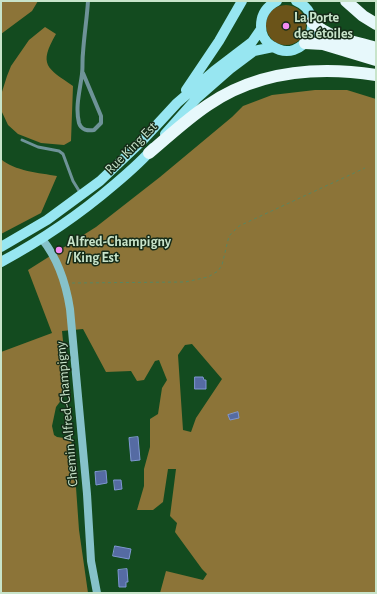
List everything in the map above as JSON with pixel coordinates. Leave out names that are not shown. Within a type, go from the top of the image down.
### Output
[{"type":"highway","points":[[346,1],[363,16],[376,24]]},
{"type":"highway","points":[[312,22],[320,29],[330,34],[376,48]]},
{"type":"highway","points":[[305,43],[323,44],[376,60]]},
{"type":"highway","points":[[149,153],[208,105],[229,93],[254,82],[279,75],[306,72],[342,71],[376,75]]},
{"type":"main road","points":[[177,103],[214,50],[242,1]]},
{"type":"main road","points":[[276,1],[264,12],[261,20],[261,29],[266,40],[273,47],[290,51],[305,43],[311,35],[312,22],[307,9],[297,1]]},
{"type":"main road","name":"Rue King Est","points":[[1,247],[42,223],[82,195],[128,155],[177,103],[214,71],[250,44],[256,38],[261,29]]},
{"type":"main road","name":"Rue King Est","points":[[1,262],[42,238],[99,197],[149,153],[189,106],[221,76],[254,51],[273,47]]},
{"type":"street","points":[[83,73],[100,116],[101,123],[94,130],[90,131],[83,129],[79,123],[78,104],[83,73],[83,53],[88,1]]},
{"type":"street","name":"Chemin Alfred-Champigny","points":[[42,238],[56,259],[66,285],[72,323],[87,494],[91,561],[97,593]]},
{"type":"lane","points":[[22,140],[42,148],[59,151],[63,154],[73,181],[82,195]]},
{"type":"path","points":[[66,285],[185,282],[208,277],[218,271],[222,265],[230,236],[239,226],[365,168]]},
{"type":"shaded area","points":[[1,1],[38,1],[32,11],[1,34]]},
{"type":"shaded area","points":[[286,5],[294,7],[300,11],[304,17],[306,25],[304,33],[300,39],[294,43],[286,45],[278,43],[272,39],[268,33],[266,25],[268,17],[272,11],[278,7]]},
{"type":"shaded area","points":[[45,27],[56,34],[47,53],[48,65],[51,70],[73,86],[71,141],[64,145],[41,143],[18,134],[8,125],[1,110],[1,95],[11,66],[29,40]]},
{"type":"shaded area","points":[[315,90],[347,90],[376,99],[376,593],[160,593],[166,571],[203,580],[207,574],[175,532],[177,523],[170,516],[176,469],[168,469],[163,502],[153,510],[137,510],[144,486],[144,469],[150,447],[150,419],[158,414],[162,388],[167,380],[159,360],[155,361],[144,380],[137,381],[131,371],[106,372],[83,329],[62,331],[68,391],[56,407],[52,426],[54,435],[57,437],[71,439],[74,459],[79,530],[88,593],[1,593],[1,352],[52,333],[28,270],[96,227],[160,177],[232,117],[243,106],[272,95]],"holes":[[[192,344],[222,379],[196,418],[191,432],[183,430],[178,355],[185,345]]]},
{"type":"shaded area","points":[[1,159],[6,163],[20,169],[57,176],[41,213],[1,234]]},
{"type":"building","points":[[195,377],[203,377],[204,380],[206,380],[206,389],[195,389]]},
{"type":"building","points":[[238,412],[239,418],[230,420],[228,415]]},
{"type":"building","points":[[138,437],[140,460],[131,461],[129,438]]},
{"type":"building","points":[[106,471],[107,483],[96,485],[95,472]]},
{"type":"building","points":[[114,480],[121,480],[122,489],[115,490]]},
{"type":"building","points":[[115,546],[131,549],[129,559],[113,556]]},
{"type":"building","points":[[127,569],[128,582],[126,582],[126,587],[119,587],[118,570]]},
{"type":"place","name":"La Porte des étoiles","points":[[286,26]]},
{"type":"place","name":"Alfred-Champigny / King Est","points":[[59,250]]}]
